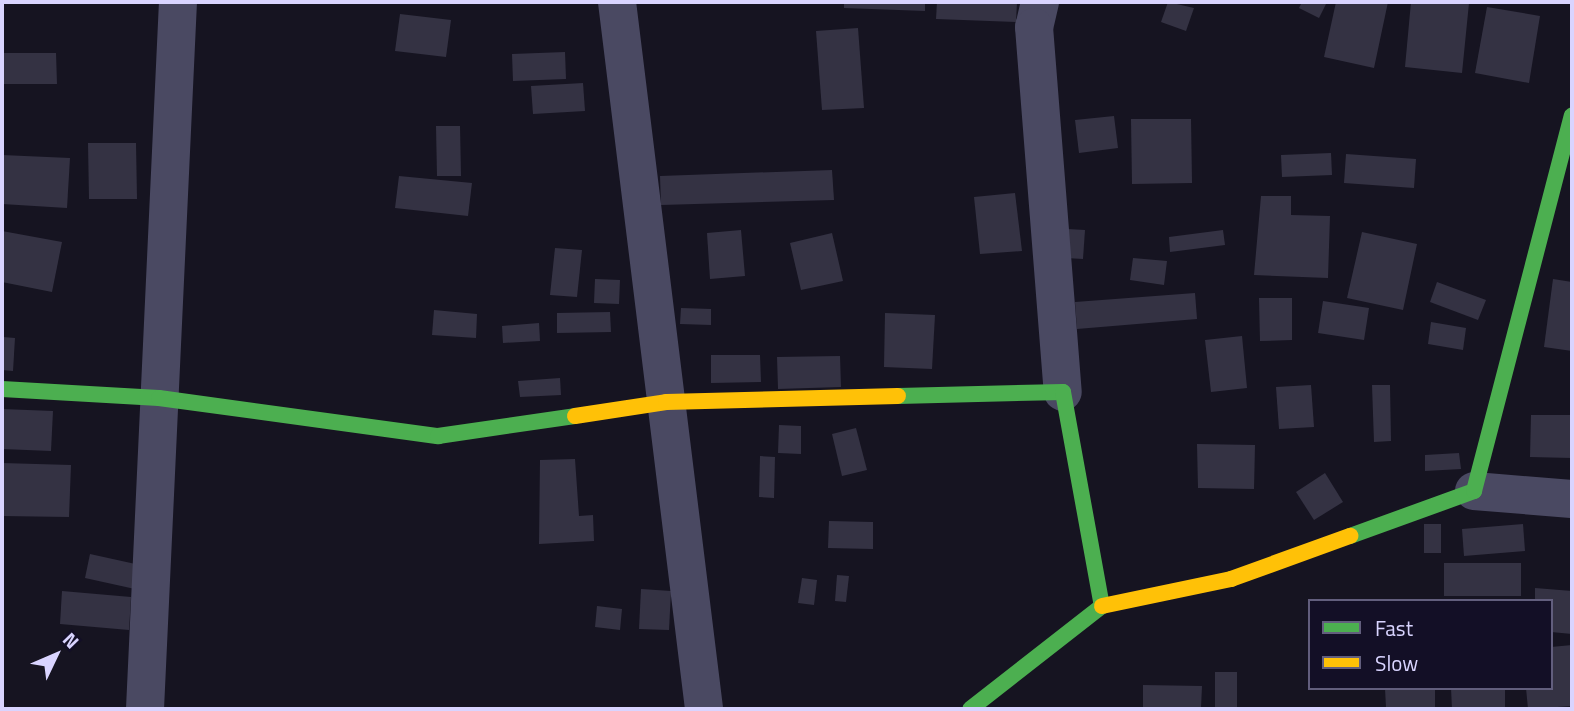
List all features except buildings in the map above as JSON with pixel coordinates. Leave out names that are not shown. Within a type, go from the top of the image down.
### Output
[{"type":"street","points":[[145,709],[178,2]]},
{"type":"street","points":[[617,2],[704,709]]},
{"type":"street","points":[[1040,2],[1034,27],[1063,392],[1101,606]]},
{"type":"street","points":[[1474,491],[1572,116]]},
{"type":"street","points":[[2,389],[159,398],[438,436],[666,402],[1063,392]]},
{"type":"street","points":[[970,709],[1101,606],[1231,579],[1474,491],[1572,499]]},
{"type":"traffic: fast","points":[[1350,536],[1474,491],[1572,116]]},
{"type":"traffic: fast","points":[[2,389],[159,398],[438,436],[575,416]]},
{"type":"traffic: fast","points":[[898,396],[1063,392],[1102,606],[970,709]]},
{"type":"traffic: slow","points":[[575,416],[666,402],[898,396]]},
{"type":"traffic: slow","points":[[1102,606],[1231,579],[1350,536]]}]
